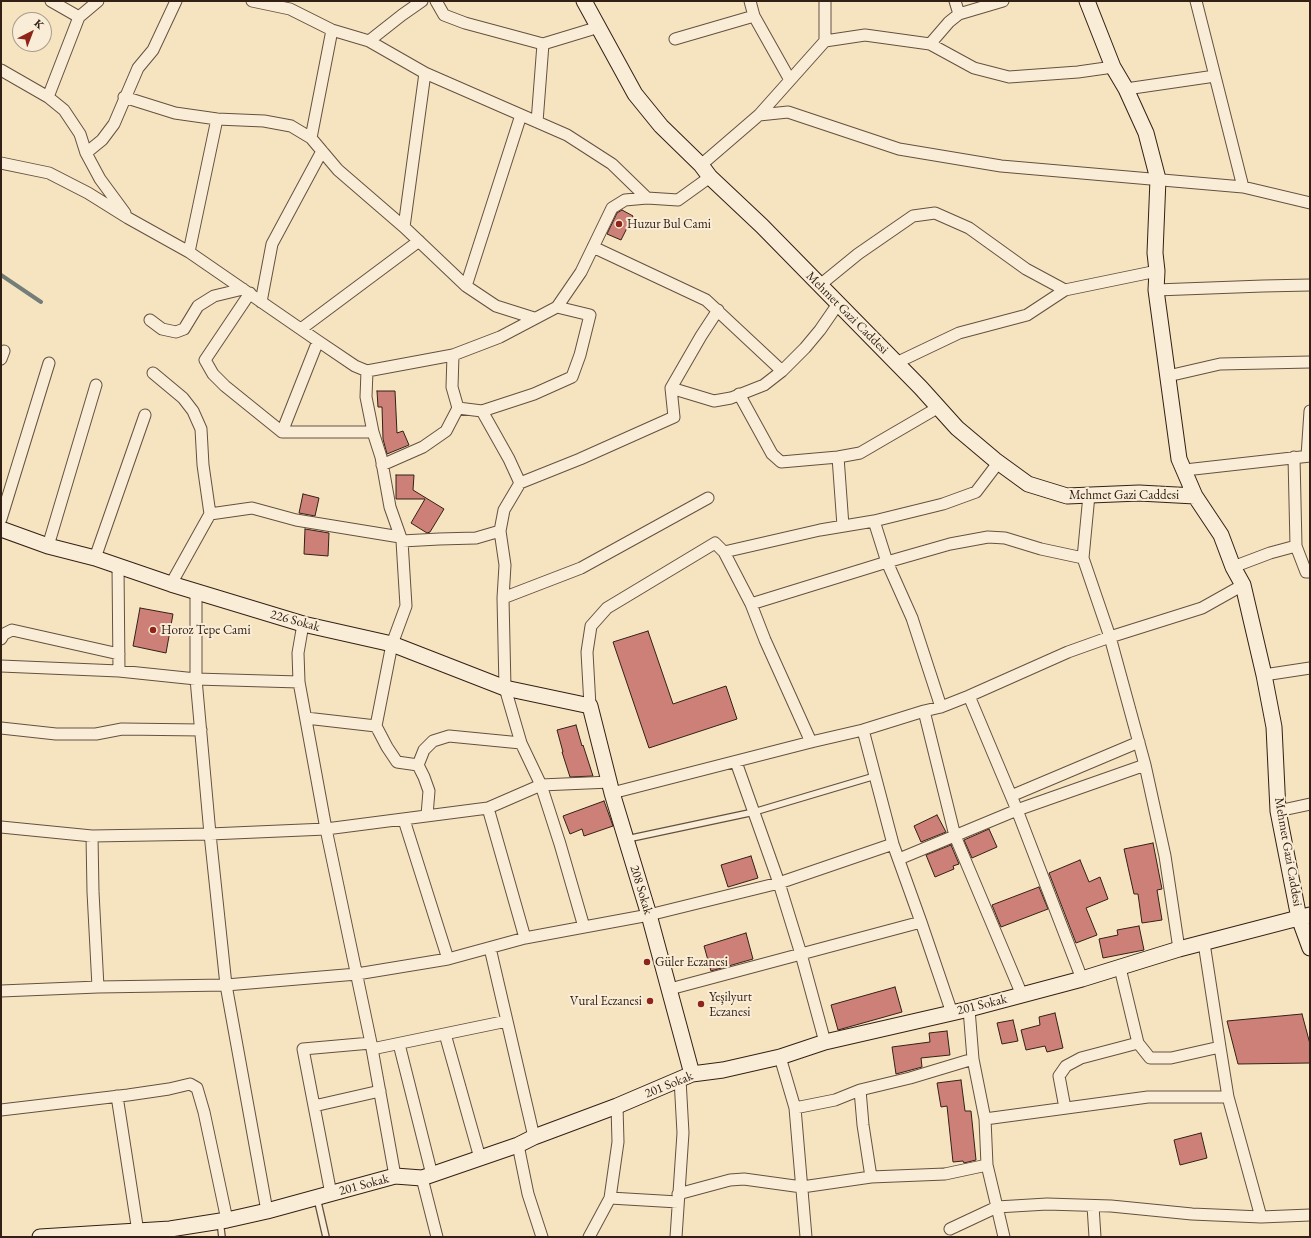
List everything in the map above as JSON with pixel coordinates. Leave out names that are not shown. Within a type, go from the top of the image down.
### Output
[{"type":"street","points":[[50,1],[79,17]]},
{"type":"street","points":[[48,97],[79,17],[98,1]]},
{"type":"street","points":[[86,153],[102,140],[114,124],[124,97],[138,68],[153,50],[176,1]]},
{"type":"street","points":[[252,1],[290,5],[332,30],[370,41],[425,73],[567,134],[612,164],[647,198]]},
{"type":"street","points":[[370,41],[422,1]]},
{"type":"street","points":[[436,1],[444,15],[465,23],[543,44],[599,27]]},
{"type":"street","name":"Mehmet Gazi Caddesi","points":[[584,1],[635,94],[661,126],[896,362],[957,428],[998,463],[1028,484],[1067,496],[1139,493],[1195,496],[1221,535],[1243,585],[1264,675],[1274,727],[1278,811],[1305,917],[1310,948]]},
{"type":"street","points":[[750,1],[754,16],[790,80]]},
{"type":"street","points":[[825,1],[826,41]]},
{"type":"street","points":[[955,1],[959,14]]},
{"type":"street","points":[[930,44],[949,22],[959,14],[1003,1]]},
{"type":"street","points":[[1087,1],[1113,67],[1126,89],[1146,133],[1158,179],[1155,253],[1157,271],[1156,290],[1179,459],[1195,496]]},
{"type":"street","points":[[1196,1],[1243,187]]},
{"type":"street","points":[[675,39],[754,16]]},
{"type":"street","points":[[311,138],[332,30]]},
{"type":"street","points":[[1,163],[49,173],[88,193],[128,218],[189,252],[355,366],[367,371],[453,354],[500,337],[557,307],[581,272],[612,208],[625,200],[647,198],[678,200],[759,115],[826,41],[865,35],[930,44],[974,68],[1009,77],[1078,72],[1113,67]]},
{"type":"street","points":[[537,122],[543,44]]},
{"type":"street","points":[[1,70],[48,97],[64,110],[80,134],[86,153],[100,179],[128,218]]},
{"type":"street","points":[[404,227],[425,73]]},
{"type":"street","points":[[1126,89],[1215,76]]},
{"type":"street","points":[[124,97],[175,113],[217,119],[264,121],[291,126],[311,138],[338,170],[404,227],[466,286],[496,306],[534,318]]},
{"type":"street","points":[[759,115],[788,112],[899,149],[1002,166],[1243,187],[1310,203]]},
{"type":"street","points":[[466,286],[521,115]]},
{"type":"street","points":[[189,252],[217,119]]},
{"type":"street","points":[[261,302],[272,244],[322,151]]},
{"type":"street","points":[[820,286],[858,254],[913,216],[935,213],[968,228],[1026,269],[1065,290]]},
{"type":"street","points":[[301,329],[419,241]]},
{"type":"street","points":[[593,247],[706,300],[782,371]]},
{"type":"street","points":[[896,362],[959,333],[1027,315],[1065,290],[1157,271]]},
{"type":"street","points":[[1156,290],[1310,285]]},
{"type":"street","points":[[150,320],[162,328],[176,332],[184,329],[198,306],[214,296],[246,291]]},
{"type":"street","points":[[246,291],[205,360],[214,374],[225,386],[282,432],[373,432]]},
{"type":"street","points":[[671,388],[714,401],[731,398],[764,385],[782,371],[820,330],[838,304]]},
{"type":"street","points":[[458,408],[482,411],[534,394],[572,377],[580,355],[590,315],[557,307]]},
{"type":"street","points":[[584,927],[560,844],[541,786],[521,743],[505,688],[503,598],[504,565],[500,531],[504,510],[520,483],[580,459],[674,417],[671,388],[718,310]]},
{"type":"street","points":[[282,432],[318,341]]},
{"type":"street","points":[[382,465],[423,447],[446,431],[458,408],[452,387],[453,354]]},
{"type":"street","points":[[1168,376],[1220,364],[1310,362]]},
{"type":"street","points":[[1,519],[49,363]]},
{"type":"street","points":[[367,371],[366,397],[373,432],[382,465],[390,507],[401,539],[406,606],[392,644],[376,726],[397,762],[418,765]]},
{"type":"street","points":[[153,372],[183,398],[192,411],[201,429],[203,465],[210,514],[171,584]]},
{"type":"street","points":[[48,546],[96,385]]},
{"type":"street","points":[[739,394],[772,454],[781,462],[838,457],[860,453],[939,407]]},
{"type":"street","points":[[482,411],[509,459],[520,483]]},
{"type":"street","points":[[1185,470],[1309,456],[1310,411]]},
{"type":"street","points":[[95,558],[145,415]]},
{"type":"street","points":[[838,457],[844,526]]},
{"type":"street","points":[[1294,457],[1296,546],[1306,572],[1310,572]]},
{"type":"street","points":[[724,552],[820,530],[874,521],[943,504],[976,492],[998,463]]},
{"type":"street","points":[[1089,495],[1083,558],[1110,637],[1145,766],[1165,856],[1179,948]]},
{"type":"street","points":[[503,598],[581,568],[708,498]]},
{"type":"street","points":[[210,514],[252,508],[296,520],[401,539],[476,538],[500,531]]},
{"type":"street","points":[[874,521],[887,562],[912,618],[941,707]]},
{"type":"street","name":"226 Sokak","points":[[1,530],[48,546],[95,558],[196,592],[303,624],[392,644],[505,688],[590,706]]},
{"type":"street","points":[[751,604],[950,544],[988,537],[1005,538],[1041,549],[1083,558]]},
{"type":"street","points":[[590,706],[587,652],[591,626],[607,608],[715,543],[724,552],[751,604],[765,640],[811,742]]},
{"type":"street","points":[[1234,567],[1270,553],[1296,546]]},
{"type":"street","points":[[118,566],[120,671]]},
{"type":"street","points":[[1,827],[92,836],[210,834],[326,829],[488,808],[541,786],[611,787],[736,762],[862,730],[941,707],[1068,652],[1202,608],[1243,585]]},
{"type":"street","points":[[196,592],[196,679],[226,985],[267,1211]]},
{"type":"street","points":[[303,624],[298,653],[299,682],[326,829],[357,974],[395,1176]]},
{"type":"street","points":[[1,639],[4,634],[12,630],[119,654]]},
{"type":"street","points":[[1,666],[120,671],[196,679],[299,682]]},
{"type":"street","points":[[1264,675],[1310,668]]},
{"type":"street","points":[[969,696],[1017,810],[1082,979]]},
{"type":"street","name":"208 Sokak","points":[[590,706],[611,787],[670,989],[686,1077]]},
{"type":"street","points":[[924,711],[955,836],[1022,995]]},
{"type":"street","points":[[306,718],[376,726]]},
{"type":"street","points":[[1,728],[56,734],[96,734],[122,729],[201,730]]},
{"type":"street","points":[[862,730],[893,844],[952,1013]]},
{"type":"street","points":[[427,815],[429,791],[418,765],[424,750],[433,741],[449,736],[521,743]]},
{"type":"street","points":[[1011,796],[1139,742]]},
{"type":"street","points":[[736,762],[779,883],[801,954],[825,1042]]},
{"type":"street","points":[[899,859],[1017,810],[1145,766]]},
{"type":"street","points":[[1278,811],[1310,804]]},
{"type":"street","points":[[488,808],[525,938]]},
{"type":"street","points":[[404,820],[448,959]]},
{"type":"street","points":[[92,836],[93,892],[98,987]]},
{"type":"street","points":[[1,991],[98,987],[226,985],[357,974],[448,959],[525,938],[649,915],[779,883],[893,844]]},
{"type":"street","name":"201 Sokak","points":[[40,1237],[138,1235],[267,1211],[395,1176],[427,1176],[518,1145],[534,1137],[618,1106],[686,1077],[780,1057],[825,1042],[969,1009],[1120,968],[1179,948],[1305,917]]},
{"type":"street","points":[[670,989],[921,922]]},
{"type":"street","points":[[1204,942],[1228,1098],[1261,1217]]},
{"type":"street","points":[[490,948],[534,1137]]},
{"type":"street","points":[[1120,968],[1138,1043],[1150,1058],[1171,1058],[1220,1047]]},
{"type":"street","points":[[969,1009],[972,1059],[985,1119],[988,1165],[1004,1237]]},
{"type":"street","points":[[331,1194],[303,1049],[399,1044],[507,1021]]},
{"type":"street","points":[[445,1034],[480,1158]]},
{"type":"street","points":[[1066,1108],[1060,1076],[1066,1066],[1081,1058],[1138,1043]]},
{"type":"street","points":[[399,1044],[427,1176],[437,1237]]},
{"type":"street","points":[[780,1057],[795,1108],[806,1237]]},
{"type":"street","points":[[795,1108],[835,1100],[860,1090],[910,1078],[972,1059]]},
{"type":"street","points":[[676,1237],[686,1077]]},
{"type":"street","points":[[1,1110],[169,1089],[190,1084],[197,1088],[204,1112],[224,1220]]},
{"type":"street","points":[[860,1090],[870,1178]]},
{"type":"street","points":[[314,1106],[380,1091]]},
{"type":"street","points":[[117,1096],[138,1235]]},
{"type":"street","points":[[985,1119],[1148,1097],[1228,1098]]},
{"type":"street","points":[[589,1237],[610,1198],[618,1142],[618,1106]]},
{"type":"street","points":[[518,1145],[528,1194],[542,1237]]},
{"type":"street","points":[[610,1198],[678,1198],[730,1180],[744,1179],[802,1187],[870,1178],[945,1174],[988,1165]]},
{"type":"street","points":[[950,1229],[997,1207],[1047,1204],[1261,1217],[1310,1215]]},
{"type":"street","points":[[1093,1206],[1095,1237]]},
{"type":"lane","points":[[626,839],[754,812],[875,776]]},
{"type":"lane","points":[[317,1198],[326,1237]]},
{"type":"lane","points":[[222,1237],[224,1220]]},
{"type":"building","name":"Huzur Bul Cami","points":[[622,210],[633,216],[621,240],[607,234],[617,213]]},
{"type":"building","points":[[377,391],[395,391],[397,433],[403,431],[409,445],[387,454],[383,439],[382,407],[378,407]]},
{"type":"building","points":[[396,475],[414,475],[413,490],[444,509],[430,532],[427,533],[411,523],[425,499],[396,499]]},
{"type":"building","points":[[303,494],[319,498],[315,516],[299,513]]},
{"type":"building","points":[[305,529],[329,533],[328,556],[304,554]]},
{"type":"building","name":"Horoz Tepe Cami","points":[[140,608],[173,614],[166,653],[133,646]]},
{"type":"building","points":[[648,631],[673,704],[726,686],[737,719],[649,748],[613,642]]},
{"type":"building","points":[[576,725],[593,776],[570,777],[557,730]]},
{"type":"building","points":[[604,801],[613,826],[584,836],[582,829],[570,834],[563,816]]},
{"type":"building","points":[[937,815],[946,832],[921,842],[914,826]]},
{"type":"building","points":[[989,829],[997,847],[972,858],[964,840]]},
{"type":"building","points":[[1153,843],[1162,889],[1157,890],[1162,920],[1142,923],[1138,894],[1134,894],[1124,849]]},
{"type":"building","points":[[951,845],[959,864],[953,866],[954,869],[935,877],[926,855]]},
{"type":"building","points":[[751,856],[758,878],[728,887],[721,865]]},
{"type":"building","points":[[1080,860],[1089,882],[1100,877],[1108,899],[1086,908],[1097,935],[1076,943],[1049,873]]},
{"type":"building","points":[[1039,887],[1048,909],[1001,927],[992,905]]},
{"type":"building","points":[[1139,926],[1144,950],[1103,958],[1099,939],[1118,935],[1117,930]]},
{"type":"building","points":[[746,933],[753,959],[711,971],[704,946]]},
{"type":"building","points":[[895,987],[902,1012],[838,1030],[831,1005]]},
{"type":"building","points":[[1055,1013],[1063,1048],[1047,1052],[1045,1046],[1026,1050],[1021,1030],[1040,1025],[1039,1017]]},
{"type":"building","points":[[1302,1014],[1310,1044],[1310,1063],[1238,1064],[1227,1021]]},
{"type":"building","points":[[1013,1020],[1018,1041],[1002,1044],[997,1023]]},
{"type":"building","points":[[947,1031],[950,1055],[921,1058],[922,1067],[896,1074],[892,1047],[930,1042],[929,1033]]},
{"type":"building","points":[[961,1080],[965,1111],[971,1111],[976,1160],[964,1163],[963,1161],[953,1162],[947,1106],[941,1107],[937,1083]]},
{"type":"building","points":[[1201,1133],[1207,1158],[1180,1165],[1174,1140]]},
{"type":"waterway","points":[[1,275],[41,302]]},
{"type":"place","name":"Huzur Bul Cami","points":[[619,224]]},
{"type":"place","name":"Horoz Tepe Cami","points":[[153,630]]},
{"type":"place","name":"Güler Eczanesi","points":[[647,962]]},
{"type":"place","name":"Vural Eczanesi","points":[[650,1001]]},
{"type":"place","name":"Yeşilyurt Eczanesi","points":[[701,1004]]}]
